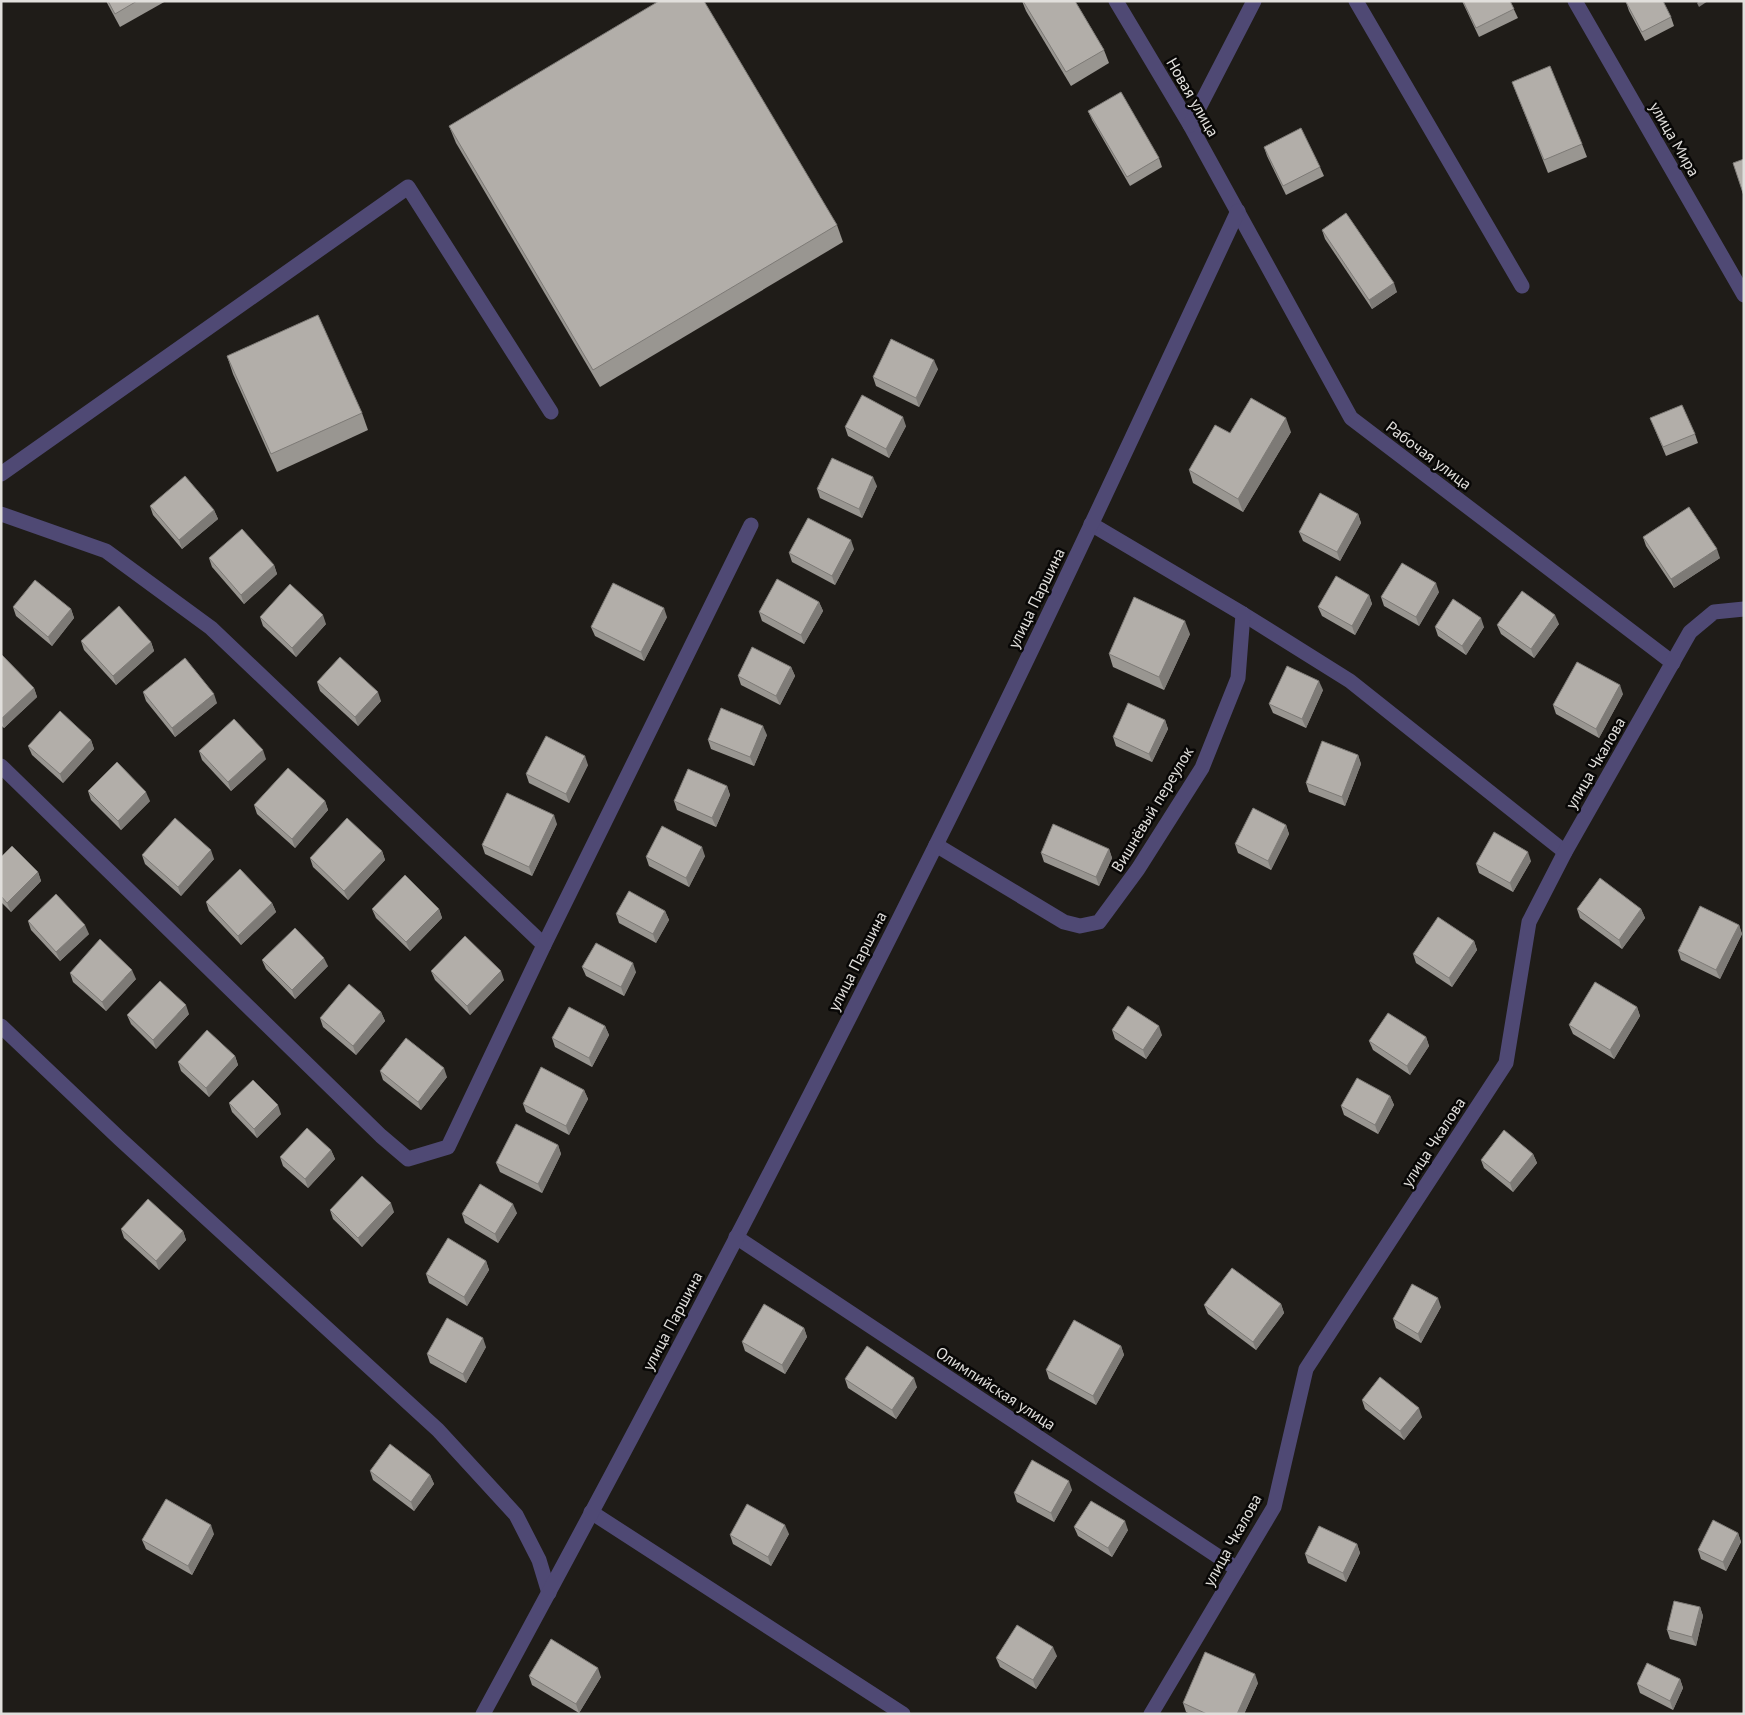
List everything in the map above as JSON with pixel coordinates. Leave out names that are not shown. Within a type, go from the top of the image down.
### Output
[{"type":"street","name":"Новая улица","points":[[1116,1],[1190,125],[1238,211]]},
{"type":"street","points":[[1190,125],[1254,1]]},
{"type":"street","points":[[1356,1],[1522,286]]},
{"type":"street","name":"улица Мира","points":[[1575,1],[1744,295]]},
{"type":"street","points":[[1,474],[408,187],[552,412]]},
{"type":"street","name":"улица Паршина","points":[[483,1714],[549,1593],[736,1237],[936,845],[1092,524],[1238,211]]},
{"type":"street","name":"Рабочая улица","points":[[1238,211],[1351,418],[1673,663]]},
{"type":"street","points":[[1,514],[106,551],[211,628],[544,945]]},
{"type":"street","points":[[1092,524],[1244,614],[1350,681],[1565,852]]},
{"type":"street","points":[[1,766],[408,1159],[448,1147],[544,945],[751,525]]},
{"type":"street","name":"улица Чкалова","points":[[1151,1714],[1274,1507],[1306,1369],[1506,1063],[1529,922],[1565,852],[1690,632],[1714,612],[1744,609]]},
{"type":"street","name":"Вишнёвый переулок","points":[[936,845],[1064,922],[1080,926],[1099,922],[1138,869],[1202,768],[1238,678],[1244,614]]},
{"type":"street","points":[[1,1026],[120,1139],[438,1430],[516,1515],[539,1560],[549,1593]]},
{"type":"street","name":"Олимпийская улица","points":[[736,1237],[1237,1569]]},
{"type":"street","points":[[591,1512],[903,1714]]},
{"type":"building","points":[[108,1],[137,1],[115,14]]},
{"type":"building","points":[[659,1],[704,1],[837,225],[593,370],[449,126]]},
{"type":"building","points":[[1023,1],[1075,1],[1104,50],[1066,72]]},
{"type":"building","points":[[1463,1],[1510,1],[1514,9],[1476,28]]},
{"type":"building","points":[[1627,1],[1663,1],[1671,17],[1642,32]]},
{"type":"building","points":[[1550,66],[1582,144],[1544,160],[1512,82]]},
{"type":"building","points":[[1121,92],[1159,158],[1127,177],[1088,111]]},
{"type":"building","points":[[1301,128],[1320,167],[1283,186],[1264,147]]},
{"type":"building","points":[[1744,159],[1744,196],[1733,163]]},
{"type":"building","points":[[1346,213],[1394,283],[1369,300],[1322,230]]},
{"type":"building","points":[[318,315],[362,413],[271,454],[227,356]]},
{"type":"building","points":[[891,339],[934,360],[916,398],[873,377]]},
{"type":"building","points":[[862,395],[903,417],[886,449],[845,427]]},
{"type":"building","points":[[1251,398],[1286,418],[1238,499],[1189,470],[1215,425],[1230,433]]},
{"type":"building","points":[[1682,405],[1695,434],[1663,447],[1650,418]]},
{"type":"building","points":[[832,458],[873,477],[859,509],[817,489]]},
{"type":"building","points":[[185,476],[214,510],[179,540],[150,506]]},
{"type":"building","points":[[1320,493],[1358,514],[1337,552],[1299,532]]},
{"type":"building","points":[[1689,507],[1717,549],[1671,579],[1643,537]]},
{"type":"building","points":[[808,518],[851,540],[832,576],[789,553]]},
{"type":"building","points":[[242,529],[274,565],[241,595],[209,558]]},
{"type":"building","points":[[1402,563],[1436,583],[1416,617],[1381,597]]},
{"type":"building","points":[[1336,576],[1369,595],[1352,626],[1318,607]]},
{"type":"building","points":[[777,579],[819,602],[801,635],[759,612]]},
{"type":"building","points":[[35,580],[71,609],[48,637],[13,607]]},
{"type":"building","points":[[613,583],[664,608],[641,652],[591,627]]},
{"type":"building","points":[[290,584],[323,615],[292,648],[260,617]]},
{"type":"building","points":[[1522,591],[1555,615],[1531,649],[1497,625]]},
{"type":"building","points":[[1134,597],[1185,621],[1159,677],[1109,654]]},
{"type":"building","points":[[1453,599],[1481,618],[1462,646],[1435,627]]},
{"type":"building","points":[[119,606],[151,642],[113,676],[81,641]]},
{"type":"building","points":[[752,647],[791,667],[776,696],[738,676]]},
{"type":"building","points":[[1,654],[34,688],[1,719]]},
{"type":"building","points":[[340,657],[378,692],[355,717],[317,682]]},
{"type":"building","points":[[185,658],[214,694],[172,728],[143,692]]},
{"type":"building","points":[[1577,662],[1620,685],[1596,729],[1553,705]]},
{"type":"building","points":[[1287,666],[1319,681],[1302,719],[1269,704]]},
{"type":"building","points":[[1128,703],[1165,720],[1149,754],[1113,737]]},
{"type":"building","points":[[721,708],[763,726],[750,757],[708,740]]},
{"type":"building","points":[[60,711],[91,740],[60,774],[28,746]]},
{"type":"building","points":[[234,719],[263,750],[228,782],[199,751]]},
{"type":"building","points":[[546,736],[585,756],[566,794],[526,774]]},
{"type":"building","points":[[1322,741],[1358,755],[1342,797],[1306,783]]},
{"type":"building","points":[[117,762],[146,792],[118,821],[88,791]]},
{"type":"building","points":[[288,768],[325,801],[292,839],[254,805]]},
{"type":"building","points":[[688,769],[727,786],[712,818],[674,801]]},
{"type":"building","points":[[507,793],[554,815],[529,867],[482,845]]},
{"type":"building","points":[[1253,808],[1286,825],[1268,861],[1235,844]]},
{"type":"building","points":[[175,818],[211,850],[178,887],[142,855]]},
{"type":"building","points":[[347,818],[382,851],[344,891],[310,858]]},
{"type":"building","points":[[1053,824],[1109,849],[1096,877],[1041,853]]},
{"type":"building","points":[[662,826],[702,847],[686,878],[646,857]]},
{"type":"building","points":[[1494,832],[1528,852],[1510,883],[1476,864]]},
{"type":"building","points":[[12,846],[38,872],[7,903],[1,896],[1,857]]},
{"type":"building","points":[[240,869],[272,903],[238,936],[206,902]]},
{"type":"building","points":[[405,875],[439,909],[406,942],[372,909]]},
{"type":"building","points":[[1600,878],[1641,909],[1619,940],[1577,909]]},
{"type":"building","points":[[629,891],[665,911],[653,934],[616,914]]},
{"type":"building","points":[[56,894],[85,925],[56,952],[28,921]]},
{"type":"building","points":[[1700,906],[1739,925],[1716,970],[1678,951]]},
{"type":"building","points":[[1438,917],[1474,941],[1449,978],[1413,954]]},
{"type":"building","points":[[295,928],[324,958],[292,990],[262,960]]},
{"type":"building","points":[[465,936],[501,971],[467,1006],[431,971]]},
{"type":"building","points":[[100,939],[132,970],[102,1002],[70,973]]},
{"type":"building","points":[[596,943],[633,963],[621,987],[582,967]]},
{"type":"building","points":[[160,981],[186,1005],[153,1040],[127,1015]]},
{"type":"building","points":[[1595,982],[1637,1007],[1610,1050],[1569,1025]]},
{"type":"building","points":[[349,984],[381,1012],[353,1046],[320,1018]]},
{"type":"building","points":[[1128,1006],[1159,1026],[1143,1050],[1112,1030]]},
{"type":"building","points":[[569,1007],[605,1026],[589,1058],[552,1038]]},
{"type":"building","points":[[1388,1013],[1426,1037],[1407,1066],[1369,1041]]},
{"type":"building","points":[[207,1030],[235,1056],[206,1088],[178,1062]]},
{"type":"building","points":[[406,1038],[444,1068],[418,1102],[380,1071]]},
{"type":"building","points":[[541,1067],[584,1090],[566,1126],[523,1104]]},
{"type":"building","points":[[1357,1078],[1390,1096],[1375,1125],[1341,1106]]},
{"type":"building","points":[[253,1080],[278,1105],[254,1129],[229,1103]]},
{"type":"building","points":[[516,1124],[558,1145],[538,1184],[496,1163]]},
{"type":"building","points":[[307,1128],[331,1150],[305,1179],[280,1157]]},
{"type":"building","points":[[1504,1130],[1533,1154],[1510,1183],[1481,1160]]},
{"type":"building","points":[[362,1176],[391,1203],[358,1238],[330,1210]]},
{"type":"building","points":[[480,1184],[513,1204],[495,1234],[462,1214]]},
{"type":"building","points":[[148,1199],[183,1231],[156,1261],[121,1229]]},
{"type":"building","points":[[448,1238],[486,1261],[464,1297],[426,1274]]},
{"type":"building","points":[[1232,1268],[1281,1304],[1253,1342],[1204,1305]]},
{"type":"building","points":[[1412,1284],[1438,1298],[1418,1334],[1393,1319]]},
{"type":"building","points":[[764,1304],[804,1328],[782,1365],[742,1342]]},
{"type":"building","points":[[447,1318],[483,1338],[463,1374],[427,1354]]},
{"type":"building","points":[[1074,1320],[1121,1346],[1093,1396],[1046,1370]]},
{"type":"building","points":[[867,1346],[914,1378],[892,1410],[845,1379]]},
{"type":"building","points":[[1380,1377],[1419,1408],[1400,1431],[1362,1400]]},
{"type":"building","points":[[390,1444],[430,1475],[411,1502],[370,1471]]},
{"type":"building","points":[[1032,1460],[1069,1481],[1051,1513],[1014,1493]]},
{"type":"building","points":[[166,1499],[211,1525],[188,1566],[142,1540]]},
{"type":"building","points":[[1091,1501],[1125,1521],[1108,1548],[1074,1527]]},
{"type":"building","points":[[747,1504],[785,1525],[768,1557],[730,1535]]},
{"type":"building","points":[[1713,1520],[1738,1533],[1723,1562],[1698,1550]]},
{"type":"building","points":[[1319,1526],[1357,1544],[1343,1573],[1305,1554]]},
{"type":"building","points":[[1674,1601],[1700,1607],[1692,1637],[1667,1630]]},
{"type":"building","points":[[1017,1625],[1053,1647],[1033,1680],[996,1658]]},
{"type":"building","points":[[551,1639],[598,1668],[576,1704],[529,1676]]},
{"type":"building","points":[[1205,1652],[1255,1674],[1237,1714],[1207,1714],[1183,1703]]},
{"type":"building","points":[[1647,1663],[1680,1679],[1670,1701],[1637,1684]]}]
